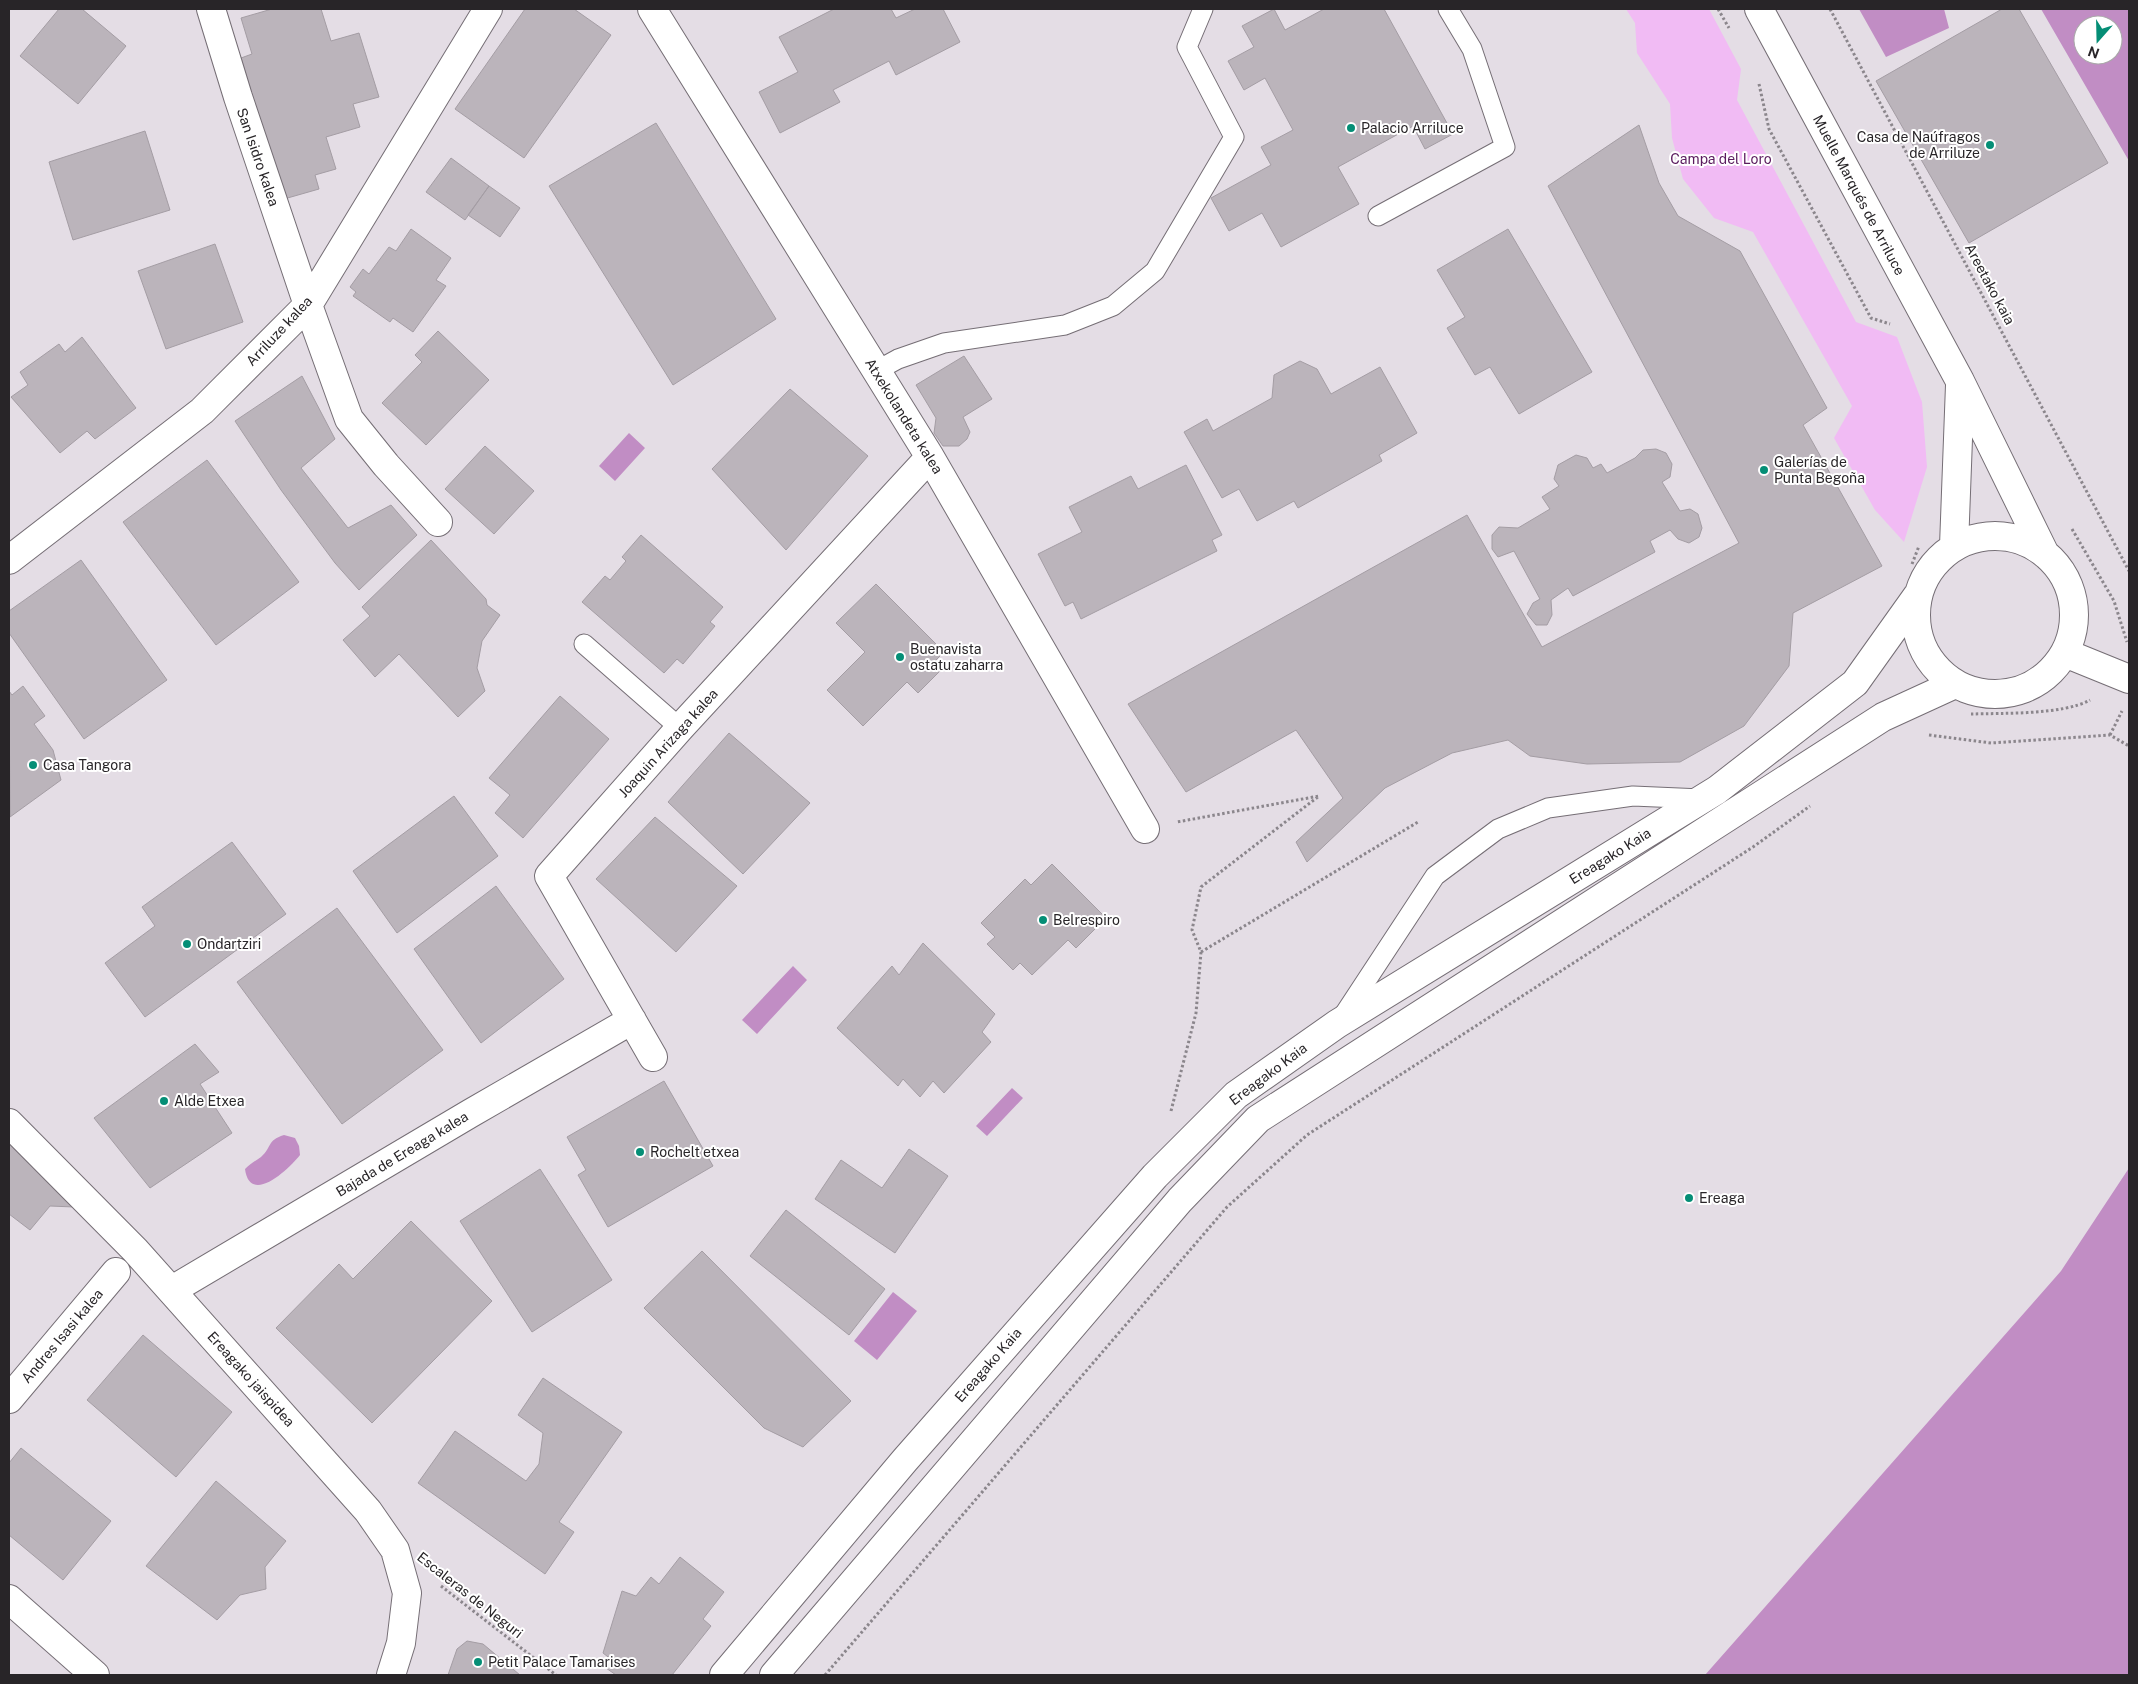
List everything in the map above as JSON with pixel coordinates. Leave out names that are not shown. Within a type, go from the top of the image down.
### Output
[{"type":"street","name":"San Isidro kalea","points":[[211,9],[238,98],[349,419],[386,465],[438,522]]},
{"type":"street","name":"Arriluze kalea","points":[[9,560],[202,411],[308,305],[488,9]]},
{"type":"street","name":"Atxekolandeta kalea","points":[[652,9],[930,457],[1144,828]]},
{"type":"street","name":"Muelle Marqués de Arriluce","points":[[1759,9],[1960,381],[2046,554]]},
{"type":"street","points":[[1954,546],[1960,381]]},
{"type":"street","name":"Joaquin Arizaga kalea","points":[[653,1057],[549,876],[680,728],[930,457]]},
{"type":"street","points":[[1995,535],[2022,540],[2046,554],[2064,574],[2074,599],[2074,627],[2066,653],[2050,673],[2029,687],[2004,694],[1979,693],[1955,684],[1939,672],[1926,657],[1922,648],[1915,618],[1917,596],[1924,576],[1937,559],[1954,546],[1974,538],[1995,535]]},
{"type":"street","name":"Ereagako Kaia","points":[[724,1675],[905,1460],[1155,1176],[1236,1096],[1337,1024],[1702,799],[1855,683],[1917,596]]},
{"type":"street","points":[[2066,653],[2127,692]]},
{"type":"street","points":[[774,1675],[1180,1200],[1258,1119],[1883,717],[1955,684]]},
{"type":"street","name":"Bajada de Ereaga kalea","points":[[172,1290],[632,1020]]},
{"type":"street","name":"Ereagako jaispidea","points":[[9,1123],[172,1290],[368,1511],[395,1550],[407,1593],[402,1643],[391,1675]]},
{"type":"street","name":"Andres Isasi kalea","points":[[9,1399],[116,1272]]},
{"type":"street","points":[[9,1599],[95,1675]]},
{"type":"lane","points":[[876,371],[898,359],[944,342],[1065,325],[1113,306],[1155,271],[1234,137],[1187,47],[1203,9]]},
{"type":"lane","points":[[1378,216],[1505,147],[1472,49],[1448,9]]},
{"type":"lane","points":[[584,644],[680,728]]},
{"type":"lane","points":[[1337,1024],[1435,876],[1498,829],[1548,808],[1633,796],[1702,799]]},
{"type":"path","points":[[1718,9],[1732,34]]},
{"type":"path","name":"Areetako kaia","points":[[1830,9],[2129,571]]},
{"type":"path","points":[[1756,77],[1760,85],[1769,128],[1871,318],[1899,327]]},
{"type":"path","points":[[1909,570],[1920,544]]},
{"type":"path","points":[[2110,735],[2127,692]]},
{"type":"path","points":[[1920,738],[1929,735],[1991,743],[2110,735],[2129,746]]},
{"type":"path","points":[[1144,828],[1319,796],[1201,887],[1192,930],[1201,952],[1196,1013],[1169,1118]]},
{"type":"path","points":[[825,1675],[1227,1207],[1308,1135],[1745,852],[1815,803]]},
{"type":"path","points":[[1201,952],[1418,822]]},
{"type":"path","name":"Escaleras de Neguri","points":[[395,1550],[556,1675]]},
{"type":"green space","name":"Campa del Loro","points":[[1626,9],[1709,9],[1741,69],[1737,100],[1856,322],[1897,337],[1922,402],[1927,467],[1904,542],[1875,510],[1834,438],[1852,406],[1753,232],[1714,218],[1683,179],[1672,138],[1670,104],[1637,53],[1635,23]]},
{"type":"shaded area","points":[[1859,9],[1944,9],[1949,28],[1886,57]]},
{"type":"shaded area","points":[[2041,9],[2129,9],[2129,161],[2073,65],[2123,65],[2123,15],[2073,15],[2073,64]]},
{"type":"shaded area","points":[[629,433],[645,448],[615,481],[599,466]]},
{"type":"shaded area","points":[[793,966],[807,980],[757,1034],[742,1020]]},
{"type":"shaded area","points":[[1012,1088],[1023,1098],[987,1136],[976,1126]]},
{"type":"shaded area","points":[[284,1135],[295,1138],[299,1146],[300,1155],[279,1175],[262,1185],[254,1184],[248,1180],[245,1169],[261,1157],[274,1139]]},
{"type":"shaded area","points":[[2129,1168],[2129,1675],[1705,1675],[2061,1271]]},
{"type":"shaded area","points":[[893,1292],[917,1311],[877,1360],[854,1341]]},
{"type":"building","points":[[59,9],[82,9],[126,46],[78,104],[20,56]]},
{"type":"building","points":[[272,9],[321,9],[331,41],[359,33],[379,97],[353,104],[360,127],[326,137],[336,169],[315,175],[319,189],[284,199],[241,58],[252,54],[241,18]]},
{"type":"building","points":[[525,9],[574,9],[611,35],[524,158],[455,109]]},
{"type":"building","points":[[834,9],[891,9],[896,18],[915,9],[943,9],[960,42],[896,75],[889,61],[833,90],[840,102],[780,133],[759,92],[798,72],[779,37]]},
{"type":"building","name":"Palacio Arriluce","points":[[1274,9],[1285,30],[1324,9],[1384,9],[1453,134],[1425,149],[1413,126],[1338,167],[1359,204],[1281,247],[1262,213],[1229,231],[1211,198],[1271,165],[1261,147],[1293,130],[1265,78],[1244,90],[1228,61],[1254,47],[1242,26]]},
{"type":"building","points":[[2002,9],[2019,9],[2108,163],[1969,243],[1876,81]]},
{"type":"building","points":[[656,123],[776,319],[673,385],[549,186]]},
{"type":"building","name":"Galerías de Punta Begoña","points":[[1639,125],[1659,183],[1678,216],[1740,251],[1827,408],[1803,425],[1882,566],[1793,613],[1789,666],[1744,726],[1680,762],[1587,764],[1530,756],[1508,740],[1452,753],[1385,788],[1307,862],[1296,842],[1343,798],[1296,730],[1186,792],[1128,704],[1467,515],[1542,647],[1739,543],[1548,186]]},
{"type":"building","points":[[145,131],[170,210],[73,240],[49,162]]},
{"type":"building","points":[[451,158],[489,186],[465,220],[426,192]]},
{"type":"building","points":[[489,186],[520,208],[500,237],[468,215]]},
{"type":"building","points":[[411,229],[451,258],[436,280],[446,286],[413,332],[393,318],[390,322],[353,296],[356,292],[350,287],[363,269],[369,274],[389,247],[396,251]]},
{"type":"building","points":[[1508,229],[1592,372],[1519,414],[1490,367],[1475,375],[1447,328],[1465,317],[1437,270]]},
{"type":"building","points":[[215,244],[243,322],[166,349],[138,271]]},
{"type":"building","points":[[438,331],[489,380],[426,445],[382,403],[422,362],[415,355]]},
{"type":"building","points":[[82,337],[136,408],[95,439],[87,431],[60,453],[11,397],[28,385],[20,372],[59,344],[65,352]]},
{"type":"building","points":[[964,356],[992,399],[963,417],[970,432],[967,439],[959,446],[943,446],[934,433],[936,418],[916,385]]},
{"type":"building","points":[[1300,361],[1317,369],[1331,394],[1380,367],[1417,433],[1379,455],[1382,461],[1298,508],[1294,501],[1257,521],[1239,489],[1222,498],[1184,432],[1207,419],[1213,431],[1272,398],[1274,375]]},
{"type":"building","points":[[302,376],[335,439],[301,468],[348,528],[391,505],[417,535],[359,590],[335,563],[281,490],[235,421]]},
{"type":"building","points":[[790,389],[868,456],[786,550],[712,469]]},
{"type":"building","points":[[485,446],[534,491],[494,534],[445,489]]},
{"type":"building","points":[[1656,449],[1666,453],[1672,464],[1670,477],[1662,482],[1680,511],[1690,509],[1698,514],[1702,528],[1699,537],[1689,543],[1678,539],[1670,530],[1650,541],[1655,552],[1573,596],[1568,588],[1551,600],[1552,615],[1547,625],[1536,625],[1527,614],[1533,603],[1540,599],[1514,551],[1498,557],[1492,549],[1492,535],[1499,527],[1518,528],[1550,509],[1542,497],[1559,486],[1554,479],[1558,465],[1576,455],[1587,458],[1593,468],[1601,464],[1607,473],[1635,458],[1643,450]]},
{"type":"building","points":[[207,460],[299,582],[216,645],[123,522]]},
{"type":"building","points":[[1186,465],[1222,535],[1212,540],[1217,551],[1081,619],[1073,602],[1065,606],[1038,554],[1082,532],[1069,507],[1131,476],[1138,489]]},
{"type":"building","points":[[641,535],[723,607],[710,622],[715,626],[683,664],[677,659],[664,673],[582,602],[605,576],[610,580],[626,561],[622,557]]},
{"type":"building","points":[[431,540],[486,599],[487,605],[500,615],[482,641],[477,668],[485,691],[458,717],[399,654],[375,677],[343,640],[370,616],[362,607]]},
{"type":"building","points":[[81,560],[167,680],[84,739],[9,633],[9,611]]},
{"type":"building","name":"Buenavista ostatu zaharra","points":[[876,584],[944,652],[935,661],[942,669],[918,693],[907,682],[863,726],[827,690],[865,652],[836,623]]},
{"type":"building","name":"Casa Tangora","points":[[23,686],[45,716],[34,724],[53,750],[61,780],[10,817],[9,691],[12,695]]},
{"type":"building","points":[[560,696],[609,739],[523,838],[495,813],[510,795],[489,778]]},
{"type":"building","points":[[729,733],[810,803],[743,874],[668,802]]},
{"type":"building","points":[[454,796],[498,856],[397,933],[353,871]]},
{"type":"building","points":[[655,817],[737,886],[676,952],[596,879]]},
{"type":"building","name":"Ondartziri","points":[[232,842],[286,914],[145,1017],[105,963],[155,926],[142,907]]},
{"type":"building","name":"Belrespiro","points":[[1052,864],[1106,918],[1076,948],[1068,940],[1032,975],[1020,963],[1013,970],[987,944],[995,937],[981,923],[1025,879],[1031,885]]},
{"type":"building","points":[[496,886],[564,979],[481,1043],[414,949]]},
{"type":"building","points":[[337,908],[443,1050],[342,1124],[237,982]]},
{"type":"building","points":[[923,943],[995,1014],[982,1032],[991,1042],[944,1093],[933,1081],[920,1097],[903,1079],[898,1086],[837,1028],[892,966],[899,975]]},
{"type":"building","name":"Alde Etxea","points":[[195,1044],[219,1072],[200,1084],[232,1133],[150,1188],[94,1118]]},
{"type":"building","name":"Rochelt etxea","points":[[664,1081],[713,1166],[608,1227],[578,1175],[586,1170],[567,1137]]},
{"type":"building","points":[[9,1142],[74,1207],[50,1206],[30,1230],[9,1214]]},
{"type":"building","points":[[909,1149],[948,1176],[895,1253],[815,1199],[841,1160],[882,1188]]},
{"type":"building","points":[[540,1169],[612,1280],[532,1332],[460,1221]]},
{"type":"building","points":[[786,1210],[885,1289],[849,1335],[750,1256]]},
{"type":"building","points":[[411,1221],[492,1301],[372,1423],[276,1328],[339,1264],[353,1279]]},
{"type":"building","points":[[702,1251],[851,1401],[803,1447],[764,1428],[644,1308]]},
{"type":"building","points":[[143,1335],[232,1412],[176,1477],[87,1400]]},
{"type":"building","points":[[543,1378],[622,1432],[559,1522],[574,1532],[545,1574],[418,1483],[455,1431],[526,1481],[539,1464],[543,1433],[518,1415]]},
{"type":"building","points":[[21,1448],[111,1521],[63,1580],[9,1535],[9,1463]]},
{"type":"building","points":[[216,1481],[286,1541],[265,1567],[266,1589],[240,1595],[217,1620],[146,1566]]},
{"type":"building","points":[[680,1557],[724,1592],[703,1619],[711,1626],[672,1675],[616,1675],[606,1668],[612,1660],[603,1653],[622,1591],[636,1596],[651,1577],[659,1584]]},
{"type":"building","name":"Petit Palace Tamarises","points":[[467,1641],[483,1644],[520,1675],[448,1675],[457,1649]]},
{"type":"place","name":"Palacio Arriluce","points":[[1351,128]]},
{"type":"place","name":"Casa de Naúfragos de Arriluze","points":[[1990,145]]},
{"type":"place","name":"Galerías de Punta Begoña","points":[[1764,470]]},
{"type":"place","name":"Buenavista ostatu zaharra","points":[[900,657]]},
{"type":"place","name":"Casa Tangora","points":[[33,765]]},
{"type":"place","name":"Belrespiro","points":[[1043,920]]},
{"type":"place","name":"Ondartziri","points":[[187,944]]},
{"type":"place","name":"Alde Etxea","points":[[164,1101]]},
{"type":"place","name":"Rochelt etxea","points":[[640,1152]]},
{"type":"place","name":"Ereaga","points":[[1689,1198]]},
{"type":"place","name":"Petit Palace Tamarises","points":[[478,1662]]}]
